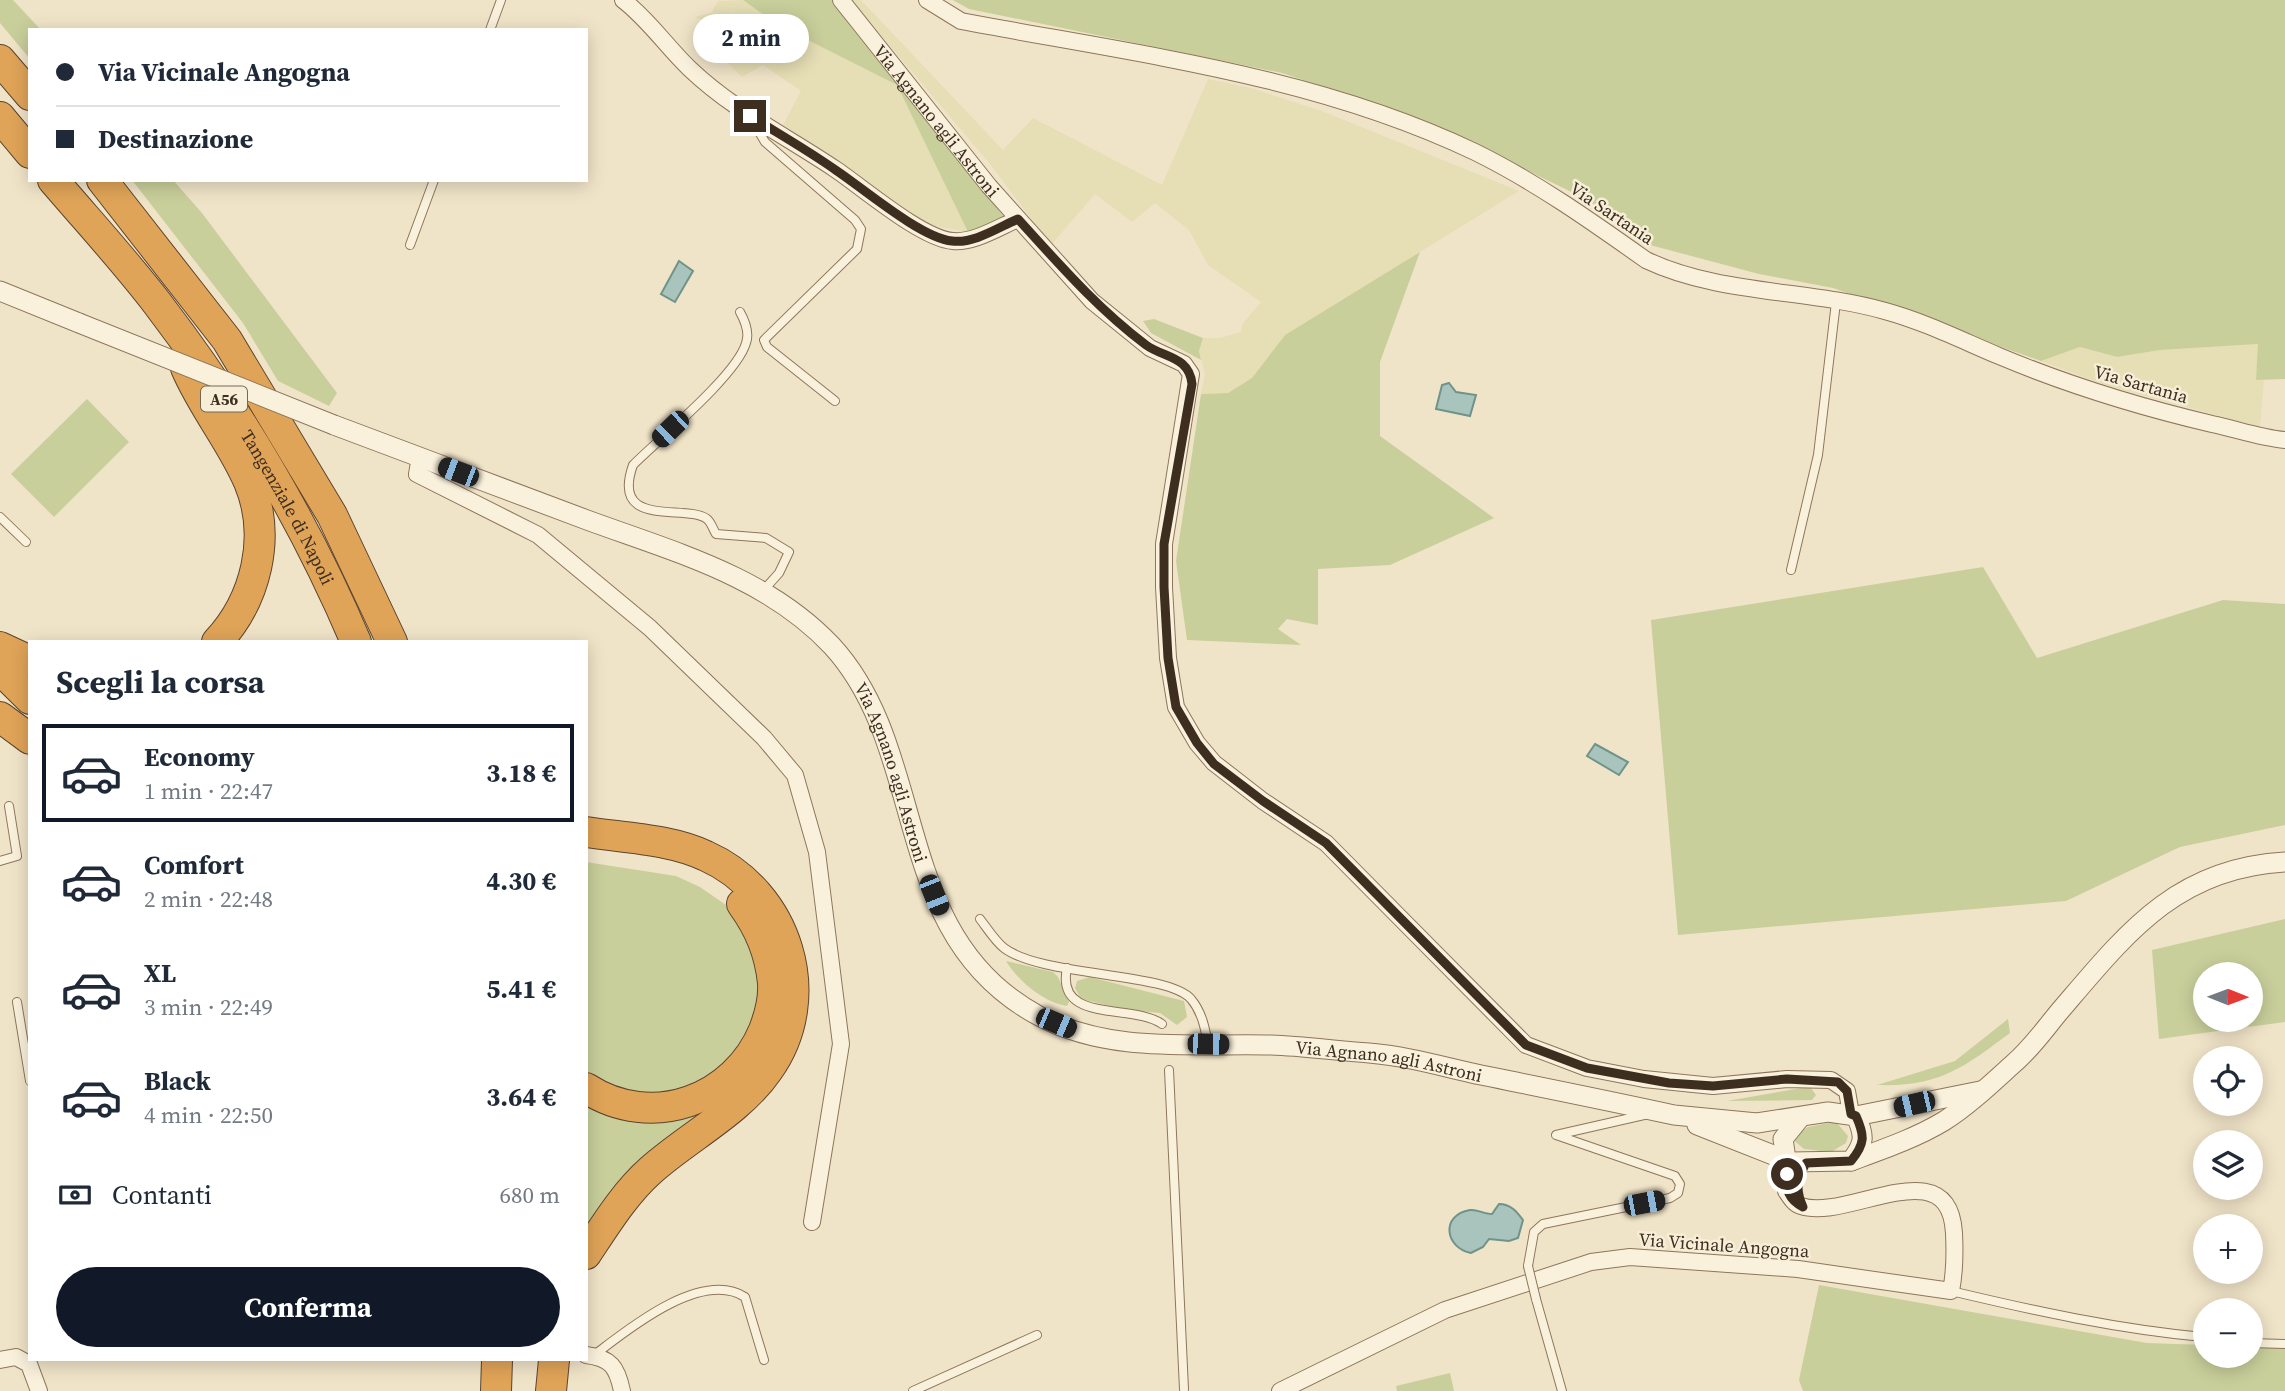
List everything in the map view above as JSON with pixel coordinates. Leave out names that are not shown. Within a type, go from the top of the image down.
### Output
[{"type":"highway","points":[[0,60],[28,93]]},
{"type":"highway","points":[[0,117],[28,151]]},
{"type":"highway","name":"Tangenziale di Napoli","points":[[55,182],[158,304],[244,429],[298,523],[355,640]]},
{"type":"highway","name":"Tangenziale di Napoli","points":[[104,182],[227,340],[332,515],[391,640]]},
{"type":"highway","points":[[158,304],[198,398],[250,484],[257,520],[259,552],[255,576],[234,624],[219,640]]},
{"type":"highway","points":[[0,647],[28,661]]},
{"type":"highway","points":[[0,669],[28,697]]},
{"type":"highway","points":[[0,699],[28,720]]},
{"type":"highway","points":[[0,717],[28,738]]},
{"type":"highway","points":[[588,832],[681,847],[707,856],[737,875],[764,900],[782,930],[793,962],[794,1002],[785,1039],[768,1070],[740,1100],[649,1172],[616,1208],[588,1251]]},
{"type":"highway","points":[[588,852],[676,865],[721,888],[742,904],[759,927],[768,954],[773,986],[768,1019],[757,1046],[745,1065],[710,1094],[689,1103],[643,1107],[608,1100],[588,1089]]},
{"type":"highway","points":[[496,1391],[497,1361]]},
{"type":"highway","points":[[532,1361],[532,1391]]},
{"type":"highway","points":[[551,1391],[554,1361]]},
{"type":"street","points":[[623,0],[643,16],[689,68],[750,116],[835,169],[894,211],[939,237],[952,241],[965,240],[1018,219]]},
{"type":"street","name":"Via Agnano agli Astroni","points":[[841,0],[1018,219],[1092,301],[1150,348],[1184,364],[1191,374],[1164,544],[1168,658],[1176,707],[1197,743],[1214,764],[1326,843],[1526,1045],[1587,1068],[1669,1083],[1713,1086],[1787,1079],[1831,1080]]},
{"type":"street","name":"Via Sartania","points":[[927,0],[961,21],[1269,78],[1332,97],[1474,152],[1543,190],[1662,268],[1734,285],[1881,310],[1926,323],[2000,356],[2096,392],[2195,420],[2285,440]]},
{"type":"street","name":"Via Agnano agli Astroni","points":[[0,291],[334,425],[711,564],[762,592],[808,624],[834,649],[859,684],[875,718],[914,842],[941,912],[955,938],[1012,999],[1041,1017],[1081,1033],[1127,1042],[1306,1047],[1377,1054],[1666,1113]]},
{"type":"street","points":[[420,457],[417,474],[538,536],[650,628],[764,738],[795,775],[817,852],[841,1044],[812,1222]]},
{"type":"street","points":[[1666,1113],[1794,1161],[1851,1161],[1943,1122],[2032,1045],[2127,933],[2161,904],[2192,887],[2235,870],[2285,862]]},
{"type":"street","points":[[1828,1112],[1835,1103],[1831,1080]]},
{"type":"street","points":[[1831,1080],[1847,1091],[1853,1115],[1864,1135],[1863,1145],[1851,1161]]},
{"type":"street","points":[[1666,1113],[1757,1123],[1828,1112],[1853,1115],[1980,1091]]},
{"type":"street","points":[[1800,1118],[1783,1139],[1794,1161],[1786,1191],[1795,1203],[1803,1207],[1834,1207],[1916,1189],[1943,1199],[1950,1208],[1954,1222],[1955,1272],[1951,1291]]},
{"type":"street","name":"Via Vicinale Angogna","points":[[1280,1391],[1445,1310],[1591,1262],[1630,1257],[1798,1269],[1951,1291]]},
{"type":"street","points":[[589,1355],[613,1363],[622,1391]]},
{"type":"street","points":[[15,1357],[29,1364],[35,1386]]},
{"type":"street","points":[[35,1386],[39,1361]]},
{"type":"lane","points":[[491,28],[501,0]]},
{"type":"lane","points":[[750,116],[765,142],[855,220],[861,229],[857,250],[764,340],[767,347],[835,401]]},
{"type":"lane","points":[[410,245],[433,182]]},
{"type":"lane","points":[[1791,570],[1818,455],[1836,302]]},
{"type":"lane","points":[[740,312],[747,327],[747,343],[727,373],[633,465],[629,482],[634,499],[644,508],[657,513],[698,516],[708,520],[716,534],[766,538],[789,552],[779,573],[762,592]]},
{"type":"lane","points":[[0,517],[26,542]]},
{"type":"lane","points":[[0,861],[17,856],[9,806]]},
{"type":"lane","points":[[979,919],[1004,949],[1068,968],[1165,987],[1189,997],[1203,1018],[1208,1044]]},
{"type":"lane","points":[[1068,968],[1064,984],[1068,995],[1077,1002],[1115,1013],[1152,1017],[1162,1024]]},
{"type":"lane","points":[[17,1002],[28,1069]]},
{"type":"lane","points":[[1169,1070],[1184,1389]]},
{"type":"lane","points":[[1562,1391],[1528,1266],[1534,1232],[1543,1224],[1670,1198],[1678,1193],[1680,1184],[1675,1176],[1556,1135],[1666,1113]]},
{"type":"lane","points":[[589,1355],[681,1298],[727,1290],[745,1297],[764,1360]]},
{"type":"lane","points":[[1951,1291],[2123,1328],[2193,1336]]},
{"type":"lane","points":[[913,1391],[1037,1335]]},
{"type":"lane","points":[[2263,1343],[2285,1344]]},
{"type":"shaded area","points":[[743,0],[778,25],[897,85],[968,232],[929,225],[783,125],[801,91],[763,65],[742,77],[723,58],[752,39],[733,13],[710,24],[695,17],[711,13],[718,1]]},
{"type":"shaded area","points":[[851,0],[861,0],[1003,150],[1033,118],[1162,185],[1208,79],[1251,88],[1322,111],[1519,191],[1285,335],[1252,378],[1228,393],[1201,394],[1205,374],[1199,351],[1203,338],[1220,338],[1241,332],[1243,323],[1261,302],[1208,265],[1189,230],[1155,203],[1132,222],[1095,194],[1051,245],[990,164]]},
{"type":"shaded area","points":[[2259,344],[2256,380],[2264,380],[2260,427],[2102,384],[2041,361],[2080,347],[2117,357],[2160,350]]},
{"type":"green space","points":[[0,0],[13,0],[39,28],[28,28],[28,57],[0,23]]},
{"type":"green space","points":[[743,0],[832,0],[1004,217],[968,232],[897,85],[778,25]]},
{"type":"green space","points":[[953,0],[2285,0],[2285,379],[2256,380],[2258,344],[2160,350],[2117,357],[2080,347],[2041,361],[1833,288],[1759,274],[1650,245],[1586,199],[1423,120],[1282,73],[969,9]]},
{"type":"green space","points":[[134,182],[175,182],[202,213],[337,393],[329,406],[278,381],[243,323]]},
{"type":"green space","points":[[1420,252],[1380,362],[1380,436],[1494,518],[1390,565],[1318,569],[1318,625],[1287,619],[1278,629],[1301,645],[1187,640],[1176,561],[1201,394],[1228,393],[1252,378],[1285,335]]},
{"type":"green space","points":[[1154,319],[1203,338],[1199,351],[1201,360],[1151,333],[1143,321]]},
{"type":"green space","points":[[87,399],[129,442],[54,517],[11,474]]},
{"type":"green space","points":[[1983,567],[2037,658],[2223,600],[2285,604],[2285,825],[2180,847],[2066,901],[1678,935],[1651,620]]},
{"type":"green space","points":[[588,862],[676,876],[700,887],[726,905],[752,942],[760,974],[759,1001],[751,1030],[733,1064],[705,1084],[650,1099],[588,1077]]},
{"type":"green space","points":[[2285,919],[2285,1022],[2263,1025],[2263,962],[2193,962],[2193,1032],[2211,1032],[2159,1039],[2152,950]]},
{"type":"green space","points":[[1006,961],[1053,972],[1069,1002],[1067,1006],[1032,990]]},
{"type":"green space","points":[[1090,977],[1184,1001],[1187,1017],[1177,1025],[1160,1013],[1126,1010],[1081,999],[1075,988],[1077,981]]},
{"type":"green space","points":[[2008,1019],[2010,1033],[1949,1073],[1917,1083],[1877,1085],[1955,1061]]},
{"type":"green space","points":[[1811,1088],[1816,1095],[1812,1100],[1727,1101]]},
{"type":"green space","points":[[588,1102],[686,1115],[702,1113],[588,1229]]},
{"type":"green space","points":[[1837,1123],[1848,1136],[1846,1143],[1831,1152],[1804,1149],[1791,1138],[1808,1127]]},
{"type":"green space","points":[[1819,1285],[2147,1343],[2193,1345],[2193,1368],[2263,1368],[2263,1347],[2285,1347],[2285,1391],[1803,1391],[1799,1380]]},
{"type":"green space","points":[[1450,1373],[1454,1391],[1397,1391],[1396,1386]]},
{"type":"water","points":[[679,261],[693,271],[675,302],[661,294]]},
{"type":"water","points":[[1449,383],[1456,392],[1476,395],[1470,416],[1436,409],[1442,385]]},
{"type":"water","points":[[1595,744],[1628,762],[1619,775],[1587,756]]},
{"type":"water","points":[[1499,1204],[1516,1211],[1523,1220],[1518,1238],[1509,1241],[1489,1239],[1483,1247],[1471,1253],[1456,1245],[1450,1232],[1450,1224],[1454,1218],[1470,1210],[1492,1214]]},
{"type":"route","points":[[750,116],[835,169],[894,211],[939,237],[952,241],[965,240],[1018,219],[1092,301],[1150,348],[1184,364],[1191,374],[1192,384],[1164,544],[1164,587],[1168,658],[1176,707],[1197,743],[1214,764],[1326,843],[1392,907],[1492,1014],[1526,1045],[1587,1068],[1669,1083],[1744,1085],[1787,1079],[1838,1082],[1847,1091],[1851,1114],[1856,1116],[1864,1135],[1863,1145],[1851,1161],[1806,1163],[1796,1191],[1803,1207],[1795,1203],[1786,1191],[1787,1174]]}]
